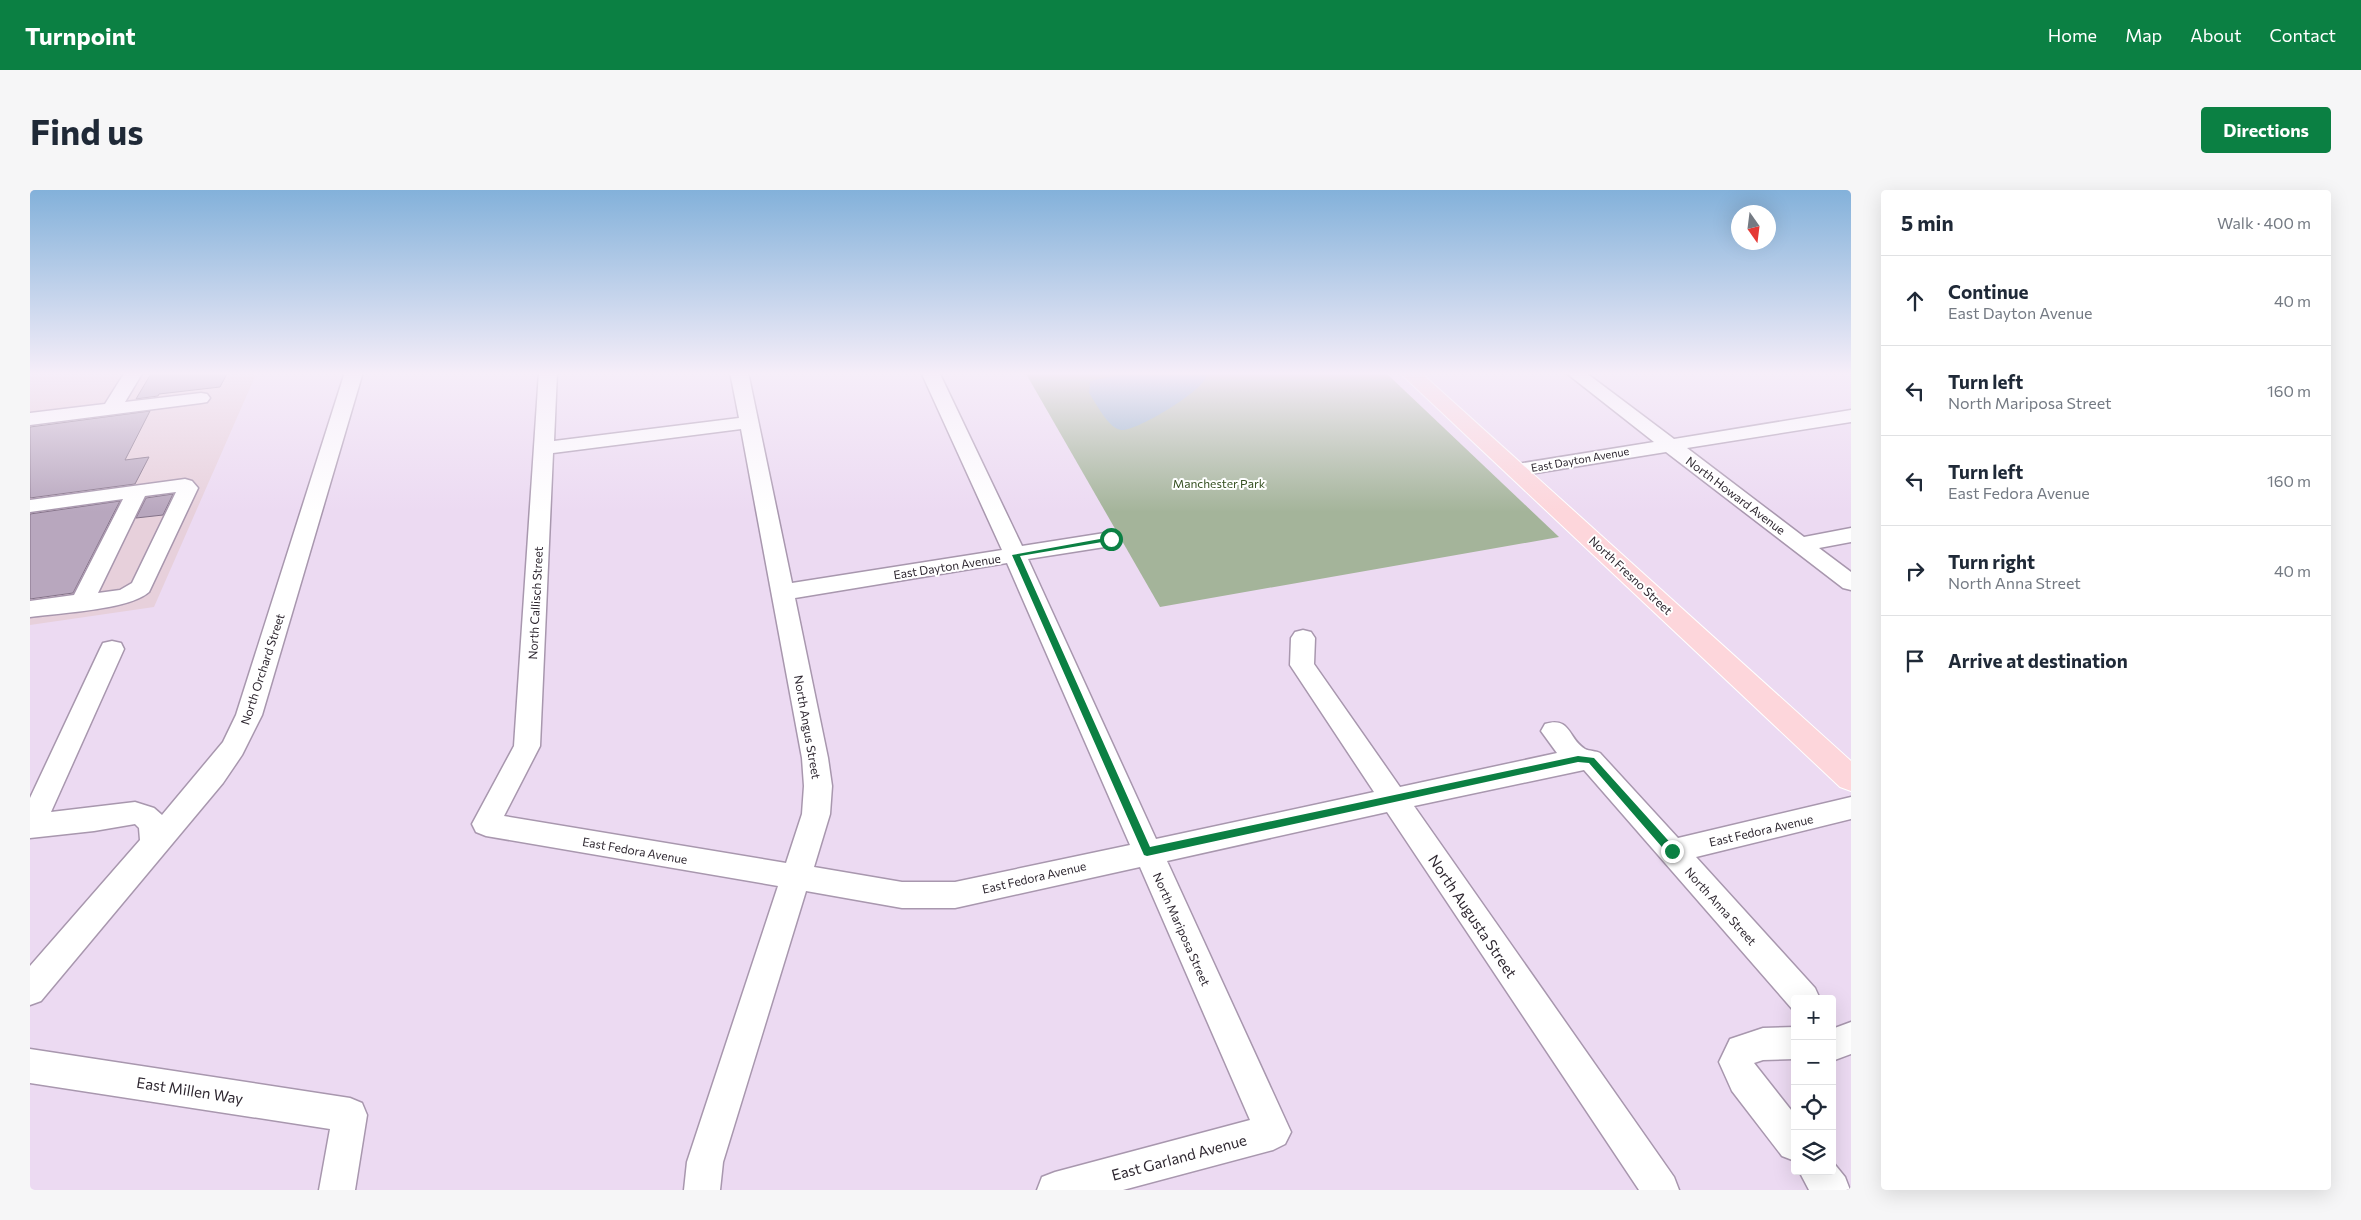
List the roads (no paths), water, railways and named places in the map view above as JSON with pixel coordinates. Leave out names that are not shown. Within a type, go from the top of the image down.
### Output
[{"type":"main road","name":"North Fresno Street","points":[[1460,419],[1851,779]]},
{"type":"street","name":"North Orchard Street","points":[[30,990],[213,775],[233,748],[249,716],[340,419]]},
{"type":"street","name":"North Callisch Street","points":[[486,824],[528,746],[545,419]]},
{"type":"street","name":"North Angus Street","points":[[702,1190],[705,1162],[816,814],[818,786],[815,758],[747,419]]},
{"type":"street","name":"North Mariposa Street","points":[[952,419],[1015,555],[1273,1132]]},
{"type":"street","name":"North Howard Avenue","points":[[1635,419],[1851,582]]},
{"type":"street","name":"East Dayton Avenue","points":[[1517,470],[1834,419]]},
{"type":"street","points":[[543,448],[748,422]]},
{"type":"street","points":[[30,506],[185,485],[188,488],[141,587],[136,592],[128,596],[30,610]]},
{"type":"street","points":[[82,602],[137,491]]},
{"type":"street","points":[[1801,544],[1851,534]]},
{"type":"street","name":"East Dayton Avenue","points":[[783,592],[1111,539]]},
{"type":"street","name":"North Augusta Street","points":[[1303,638],[1302,665],[1661,1190]]},
{"type":"street","points":[[30,826],[112,649]]},
{"type":"street","name":"North Anna Street","points":[[1554,731],[1578,759],[1591,760],[1800,995]]},
{"type":"street","name":"East Fedora Avenue","points":[[486,824],[902,895],[955,895],[1578,759]]},
{"type":"street","name":"East Fedora Avenue","points":[[1672,851],[1851,808]]},
{"type":"street","points":[[30,826],[94,820],[135,813],[144,816],[152,822],[155,842]]},
{"type":"street","points":[[1836,1044],[1851,1038]]},
{"type":"street","points":[[1791,1043],[1763,1044],[1742,1051],[1736,1062],[1744,1079],[1791,1138]]},
{"type":"street","name":"East Millen Way","points":[[30,1066],[350,1115],[337,1190]]},
{"type":"street","name":"East Garland Avenue","points":[[1055,1190],[1273,1132]]},
{"type":"street","points":[[1820,1175],[1832,1190]]},
{"type":"water","points":[[1106,419],[1152,419],[1129,429],[1121,430],[1111,425]]},
{"type":"park label","name":"Manchester Park","points":[[1219,483]]}]
